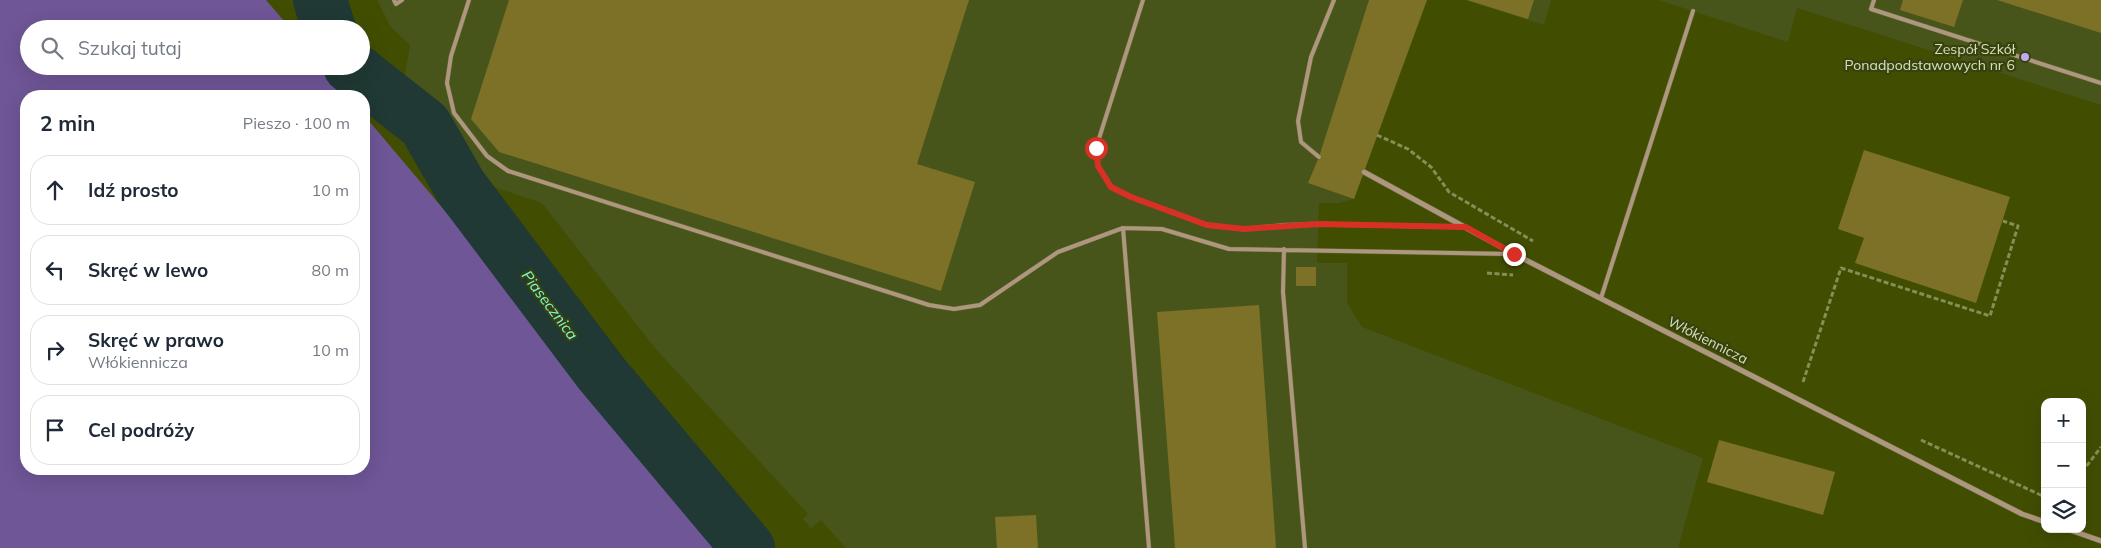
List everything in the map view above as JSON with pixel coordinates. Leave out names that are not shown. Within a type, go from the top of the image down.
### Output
[{"type":"street","name":"Włókiennicza","points":[[1364,172],[1514,254],[2022,514],[2041,521]]},
{"type":"street","points":[[2078,533],[2101,541]]},
{"type":"lane","points":[[394,0],[396,4],[402,0]]},
{"type":"lane","points":[[469,0],[452,56],[448,84],[454,113],[487,156],[508,171],[929,305],[954,309],[980,305],[1058,252],[1123,228],[1162,229],[1229,249],[1514,254]]},
{"type":"lane","points":[[1143,0],[1096,148],[1098,166],[1111,187],[1131,197],[1207,225],[1244,229],[1285,225],[1466,227]]},
{"type":"lane","points":[[1319,157],[1301,142],[1298,122],[1311,57],[1334,0]]},
{"type":"lane","points":[[1874,0],[1871,9],[2101,84]]},
{"type":"lane","points":[[1601,298],[1694,11]]},
{"type":"lane","points":[[1123,228],[1149,548]]},
{"type":"lane","points":[[1284,249],[1282,292],[1305,548]]},
{"type":"path","points":[[1377,135],[1408,148],[1431,167],[1448,192],[1539,245]]},
{"type":"path","points":[[1802,385],[1841,268],[1990,316],[2018,226],[2003,220]]},
{"type":"path","points":[[1479,272],[1519,276]]},
{"type":"path","points":[[1919,439],[2041,495]]},
{"type":"path","points":[[2086,467],[2101,448]]},
{"type":"shaded area","points":[[0,0],[266,0],[283,20],[20,20],[20,75],[330,75],[343,90],[20,90],[20,475],[370,475],[370,122],[729,548],[0,548]]},
{"type":"shaded area","points":[[377,0],[1427,0],[1354,199],[1339,203],[1319,203],[1317,263],[1347,263],[1347,303],[1362,327],[1703,458],[1678,548],[846,548],[821,520],[811,528],[803,519],[808,514],[655,348],[542,203],[494,187],[404,82],[410,45],[391,27]]},
{"type":"shaded area","points":[[1465,0],[1551,0],[1544,25]]},
{"type":"shaded area","name":"Zespół Szkół Ponadpodstawowych nr 6","points":[[1659,0],[2101,0],[2101,105],[1797,8],[1788,42]]},
{"type":"building","points":[[509,0],[969,0],[917,164],[975,182],[941,291],[499,152],[471,119]]},
{"type":"building","points":[[1369,0],[1427,0],[1354,199],[1308,183],[1319,157]]},
{"type":"building","points":[[1467,0],[1534,0],[1528,19]]},
{"type":"building","points":[[1903,0],[1963,0],[1954,27],[1900,10]]},
{"type":"building","points":[[1997,0],[2101,0],[2101,33]]},
{"type":"building","points":[[1864,150],[2010,197],[1976,303],[1855,263],[1864,238],[1838,229]]},
{"type":"building","points":[[1296,267],[1316,267],[1316,286],[1296,286]]},
{"type":"building","points":[[1259,305],[1276,548],[1175,548],[1157,312]]},
{"type":"building","points":[[1719,440],[1835,472],[1823,515],[1707,482]]},
{"type":"building","points":[[1036,515],[1038,548],[997,548],[995,517]]},
{"type":"waterway","name":"Piasecznica","points":[[320,0],[326,20]]},
{"type":"waterway","name":"Piasecznica","points":[[361,75],[425,125],[460,186],[601,373],[748,548]]},
{"type":"place","name":"Zespół Szkół Ponadpodstawowych nr 6","points":[[2025,57]]},
{"type":"route","points":[[1096,148],[1098,166],[1111,187],[1131,197],[1207,225],[1244,229],[1318,224],[1466,227],[1514,254]]}]
